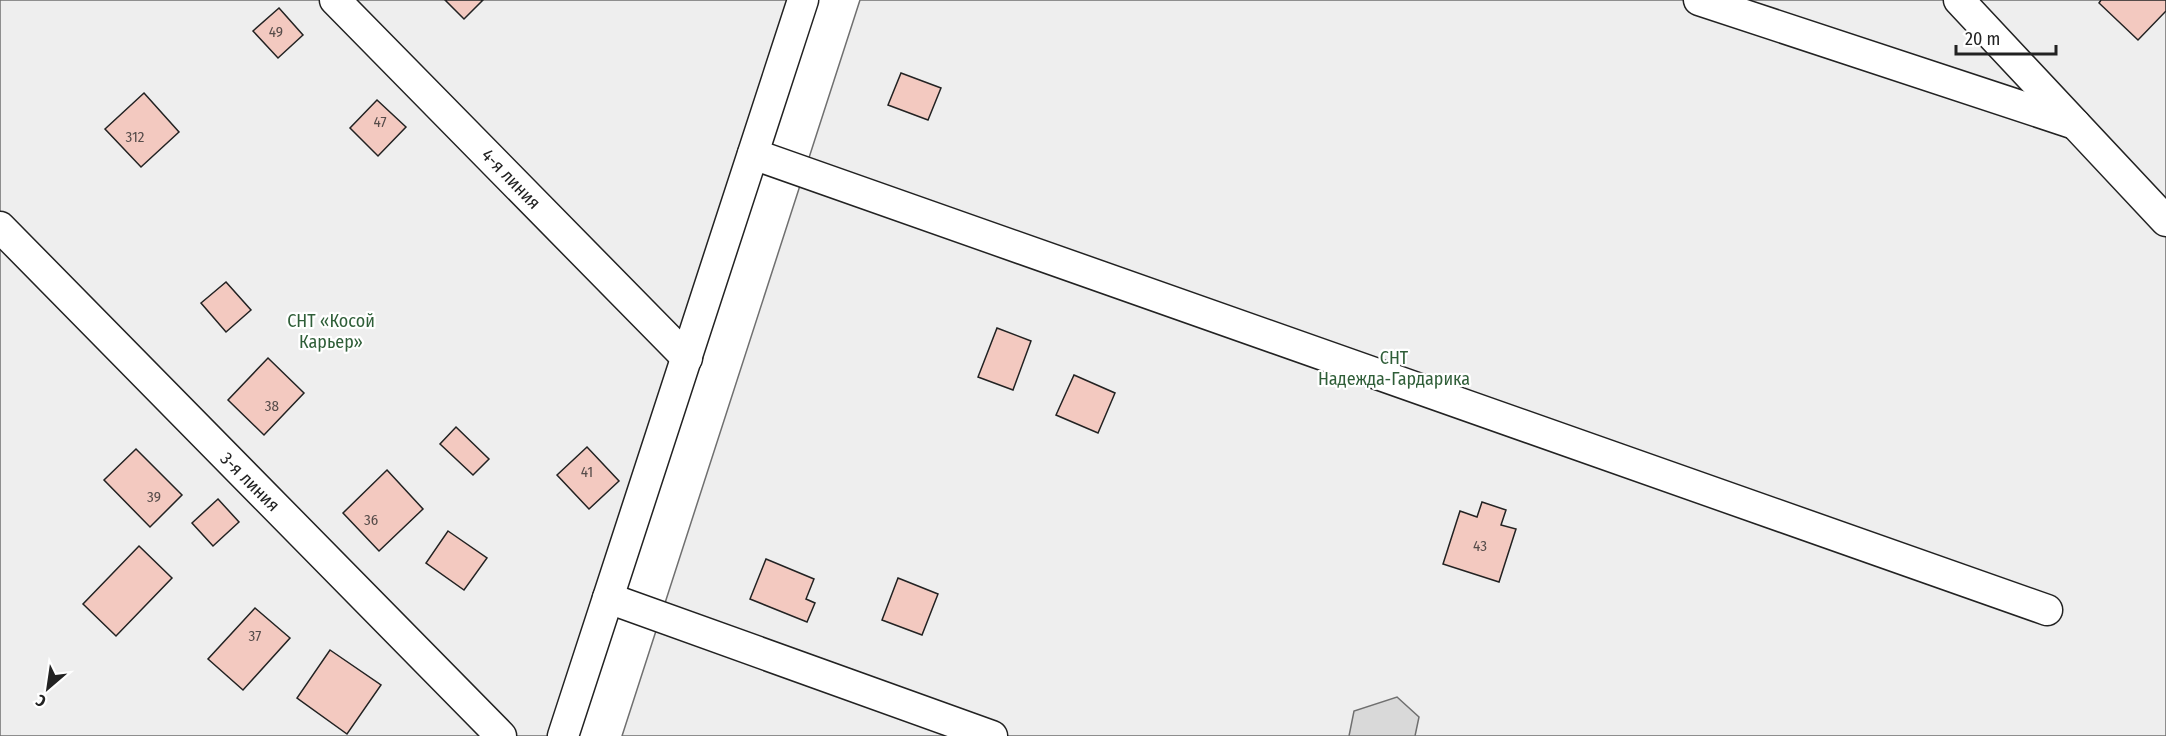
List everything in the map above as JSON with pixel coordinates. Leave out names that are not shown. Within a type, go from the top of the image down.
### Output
[{"type":"street","name":"4-я линия","points":[[335,0],[687,358]]},
{"type":"street","points":[[563,736],[803,0]]},
{"type":"street","points":[[1699,0],[2075,124]]},
{"type":"street","points":[[1959,0],[2166,221]]},
{"type":"street","points":[[753,154],[2047,610]]},
{"type":"street","name":"3-я линия","points":[[0,227],[501,736]]},
{"type":"street","points":[[608,598],[992,736]]},
{"type":"green space","name":"СНТ «Косой Карьер»","points":[[0,0],[792,0],[548,736],[0,736]]},
{"type":"green space","name":"СНТ Надежда-Гардарика","points":[[860,0],[2166,0],[2166,736],[622,736]]},
{"type":"shaded area","points":[[1397,697],[1419,717],[1415,736],[1349,736],[1354,711]]},
{"type":"building","points":[[445,0],[483,0],[464,19]]},
{"type":"building","points":[[2101,0],[2166,0],[2166,11],[2138,40],[2099,3]]},
{"type":"building","points":[[279,8],[303,35],[278,58],[253,31]]},
{"type":"building","points":[[901,73],[941,88],[928,120],[888,105]]},
{"type":"building","points":[[144,93],[179,132],[141,167],[105,129]]},
{"type":"building","points":[[377,100],[406,127],[378,156],[350,128]]},
{"type":"building","points":[[226,282],[251,310],[226,332],[201,303]]},
{"type":"building","points":[[997,328],[1031,341],[1013,390],[978,377]]},
{"type":"building","points":[[268,358],[304,393],[264,435],[228,400]]},
{"type":"building","points":[[1074,375],[1115,393],[1098,433],[1056,415]]},
{"type":"building","points":[[456,427],[489,459],[473,475],[440,444]]},
{"type":"building","points":[[587,447],[619,481],[589,509],[557,475]]},
{"type":"building","points":[[136,449],[182,495],[150,527],[104,480]]},
{"type":"building","points":[[387,470],[423,509],[379,551],[343,513]]},
{"type":"building","points":[[218,499],[239,522],[213,546],[192,523]]},
{"type":"building","points":[[1482,502],[1506,510],[1501,525],[1516,529],[1499,582],[1443,564],[1460,511],[1477,517]]},
{"type":"building","points":[[448,531],[487,558],[464,590],[426,563]]},
{"type":"building","points":[[139,546],[172,578],[116,636],[83,604]]},
{"type":"building","points":[[766,559],[814,579],[806,599],[815,603],[807,622],[750,599]]},
{"type":"building","points":[[898,578],[938,594],[922,635],[882,620]]},
{"type":"building","points":[[255,608],[290,638],[243,690],[208,659]]},
{"type":"building","points":[[330,650],[381,685],[347,734],[297,698]]}]
